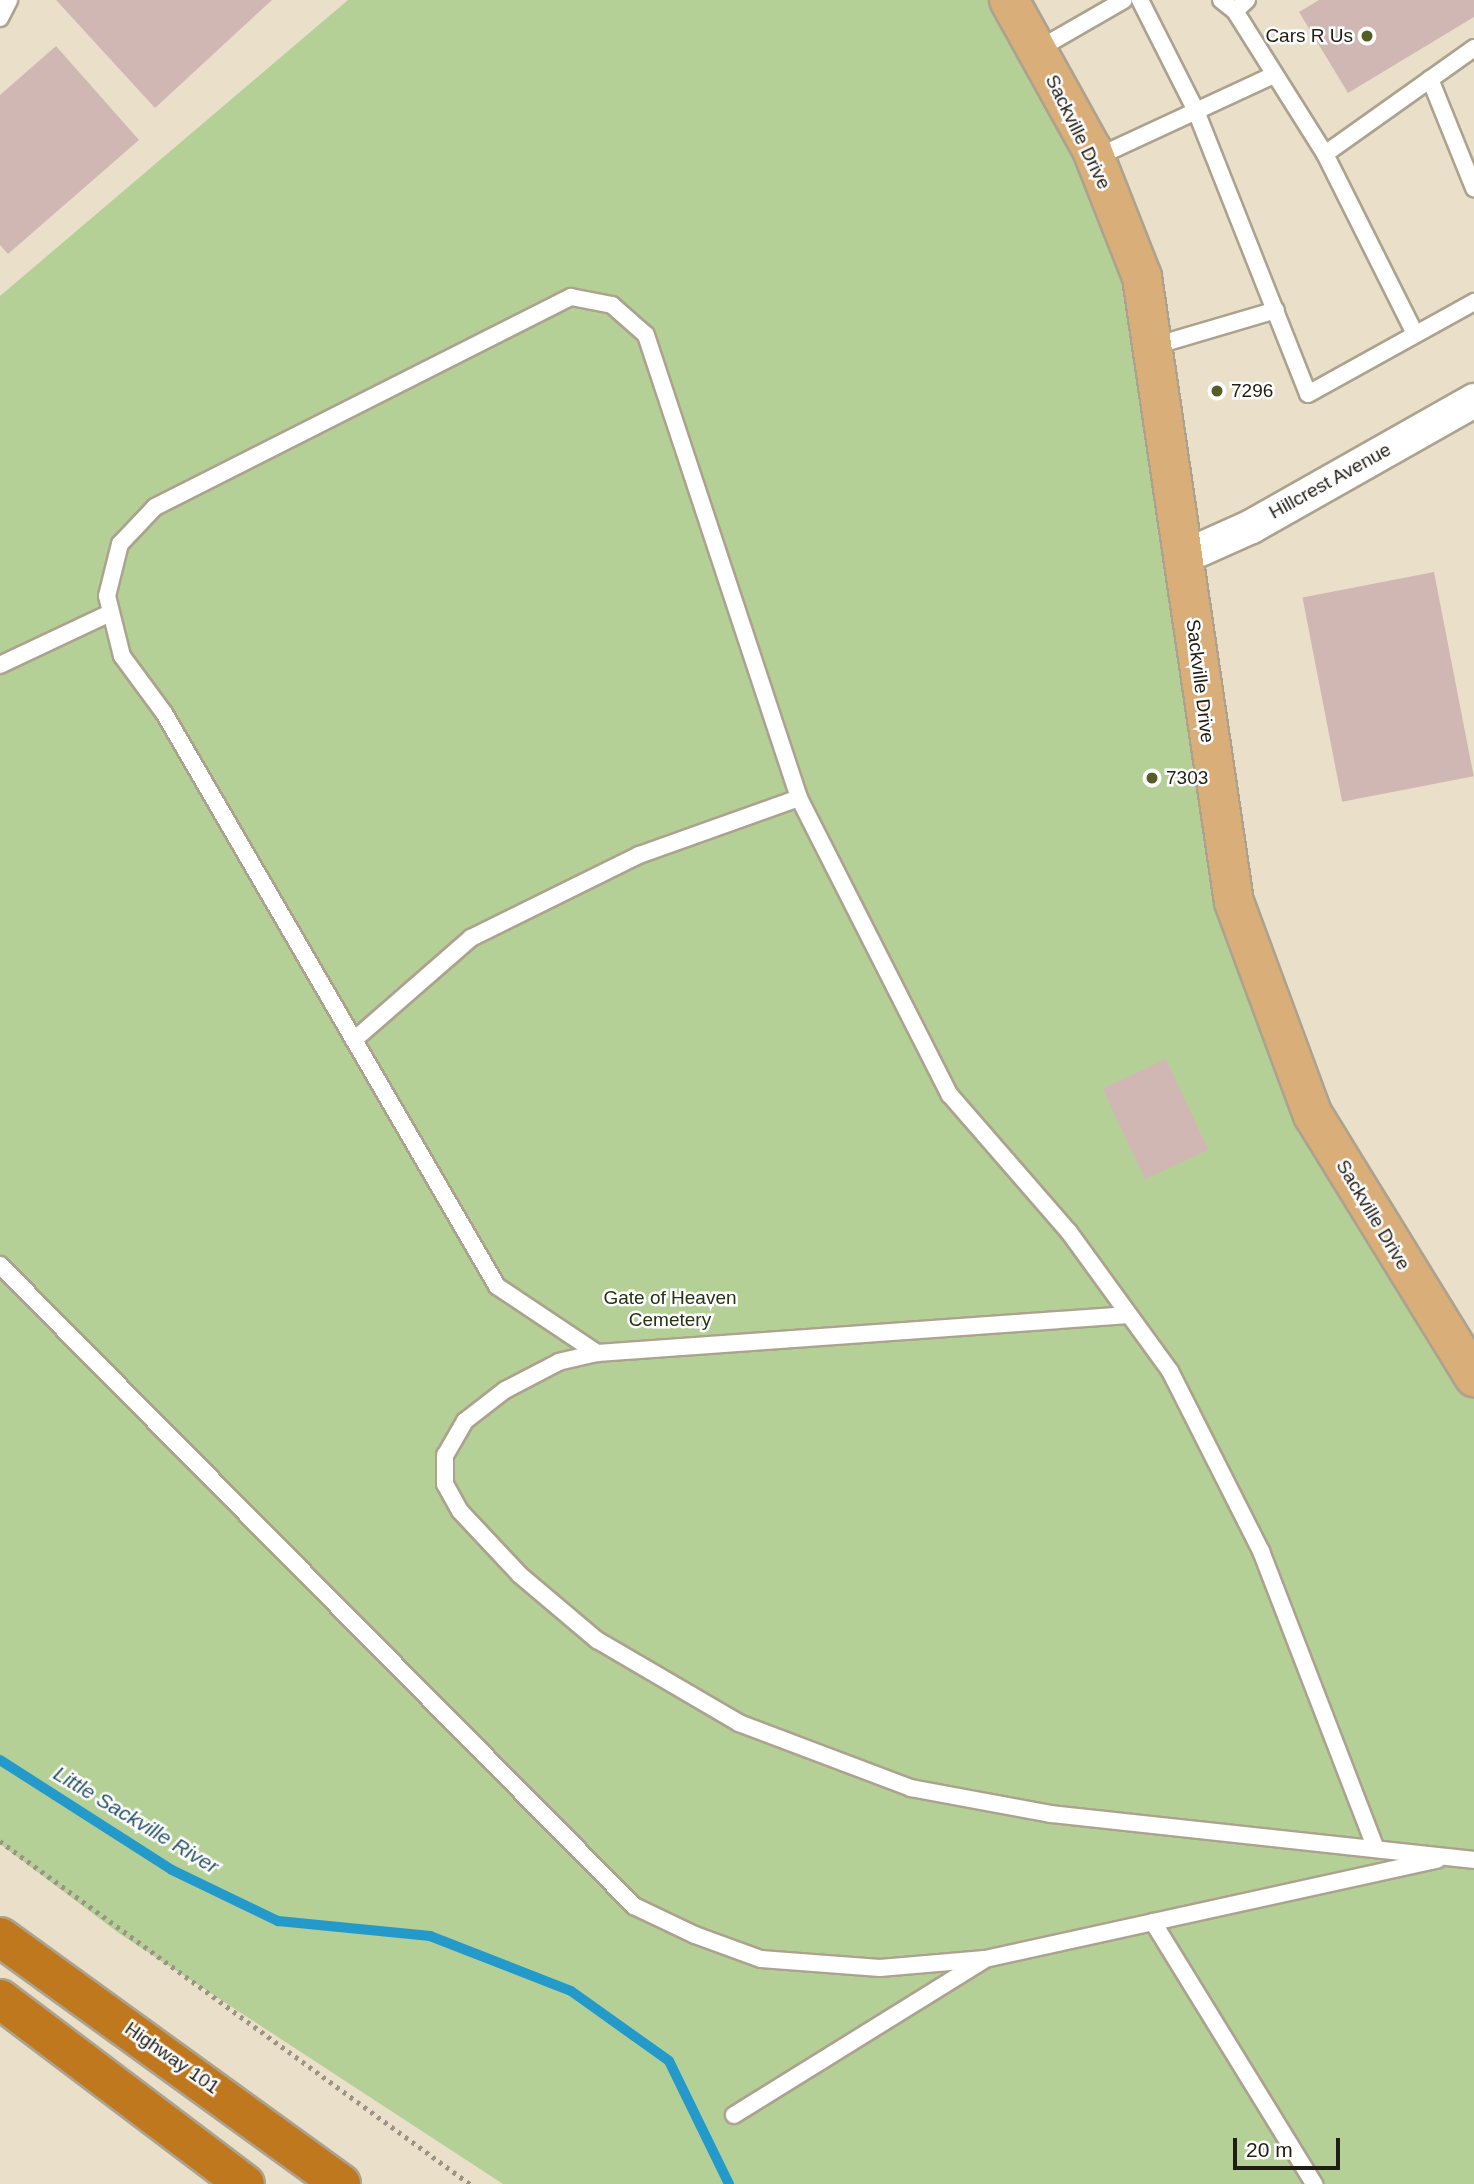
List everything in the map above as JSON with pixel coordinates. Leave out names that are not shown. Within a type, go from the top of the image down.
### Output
[{"type":"highway","name":"Highway 101","points":[[0,1937],[341,2184]]},
{"type":"highway","points":[[0,1999],[245,2184]]},
{"type":"main road","name":"Sackville Drive","points":[[1009,0],[1095,158],[1142,277],[1234,902],[1313,1115],[1474,1377]]},
{"type":"street","name":"Hillcrest Avenue","points":[[1184,556],[1251,526],[1474,400]]},
{"type":"lane","points":[[0,18],[9,0]]},
{"type":"lane","points":[[1037,50],[1124,0]]},
{"type":"lane","points":[[1140,0],[1196,111],[1308,394],[1415,332],[1474,302]]},
{"type":"lane","points":[[1221,0],[1241,6],[1272,76],[1325,153],[1415,332]]},
{"type":"lane","points":[[1325,153],[1474,48]]},
{"type":"lane","points":[[1095,158],[1272,76]]},
{"type":"lane","points":[[1430,79],[1474,188]]},
{"type":"lane","points":[[597,1353],[497,1286],[164,713],[122,656],[107,596],[120,544],[155,507],[571,297],[612,305],[646,335],[799,798],[950,1095],[1069,1232],[1170,1371],[1261,1551],[1376,1849]]},
{"type":"lane","points":[[1154,346],[1276,310]]},
{"type":"lane","points":[[0,665],[110,613]]},
{"type":"lane","points":[[354,1040],[471,938],[639,855],[799,798]]},
{"type":"lane","points":[[0,1265],[634,1906],[761,1959],[880,1968],[985,1959],[1153,1922],[1467,1862]]},
{"type":"lane","points":[[1129,1315],[597,1353],[559,1362],[505,1390],[465,1421],[445,1465],[445,1484],[460,1511],[520,1575],[597,1640],[739,1723],[911,1788],[1051,1814],[1376,1849],[1467,1862]]},
{"type":"lane","points":[[1153,1922],[1314,2184]]},
{"type":"lane","points":[[734,2115],[985,1959]]},
{"type":"path","points":[[0,1841],[470,2184]]},
{"type":"green space","name":"Gate of Heaven Cemetery","points":[[348,0],[1009,0],[1142,277],[1209,755],[1313,1115],[1474,1377],[1474,2184],[503,2184],[120,1934],[0,1844],[0,296]]},
{"type":"building","points":[[56,0],[272,0],[155,108]]},
{"type":"building","points":[[1319,0],[1474,0],[1474,17],[1348,93],[1299,12]]},
{"type":"building","points":[[56,46],[139,140],[8,254],[0,245],[0,95]]},
{"type":"building","points":[[1434,572],[1474,776],[1342,802],[1302,598]]},
{"type":"building","points":[[1166,1059],[1208,1150],[1145,1179],[1103,1089]]},
{"type":"waterway","name":"Little Sackville River","points":[[0,1760],[172,1870],[278,1921],[430,1936],[571,1991],[669,2061],[729,2184]]},
{"type":"place","name":"Cars R Us","points":[[1367,36]]},
{"type":"place","name":"7296","points":[[1217,391]]},
{"type":"place","name":"7303","points":[[1152,778]]}]
